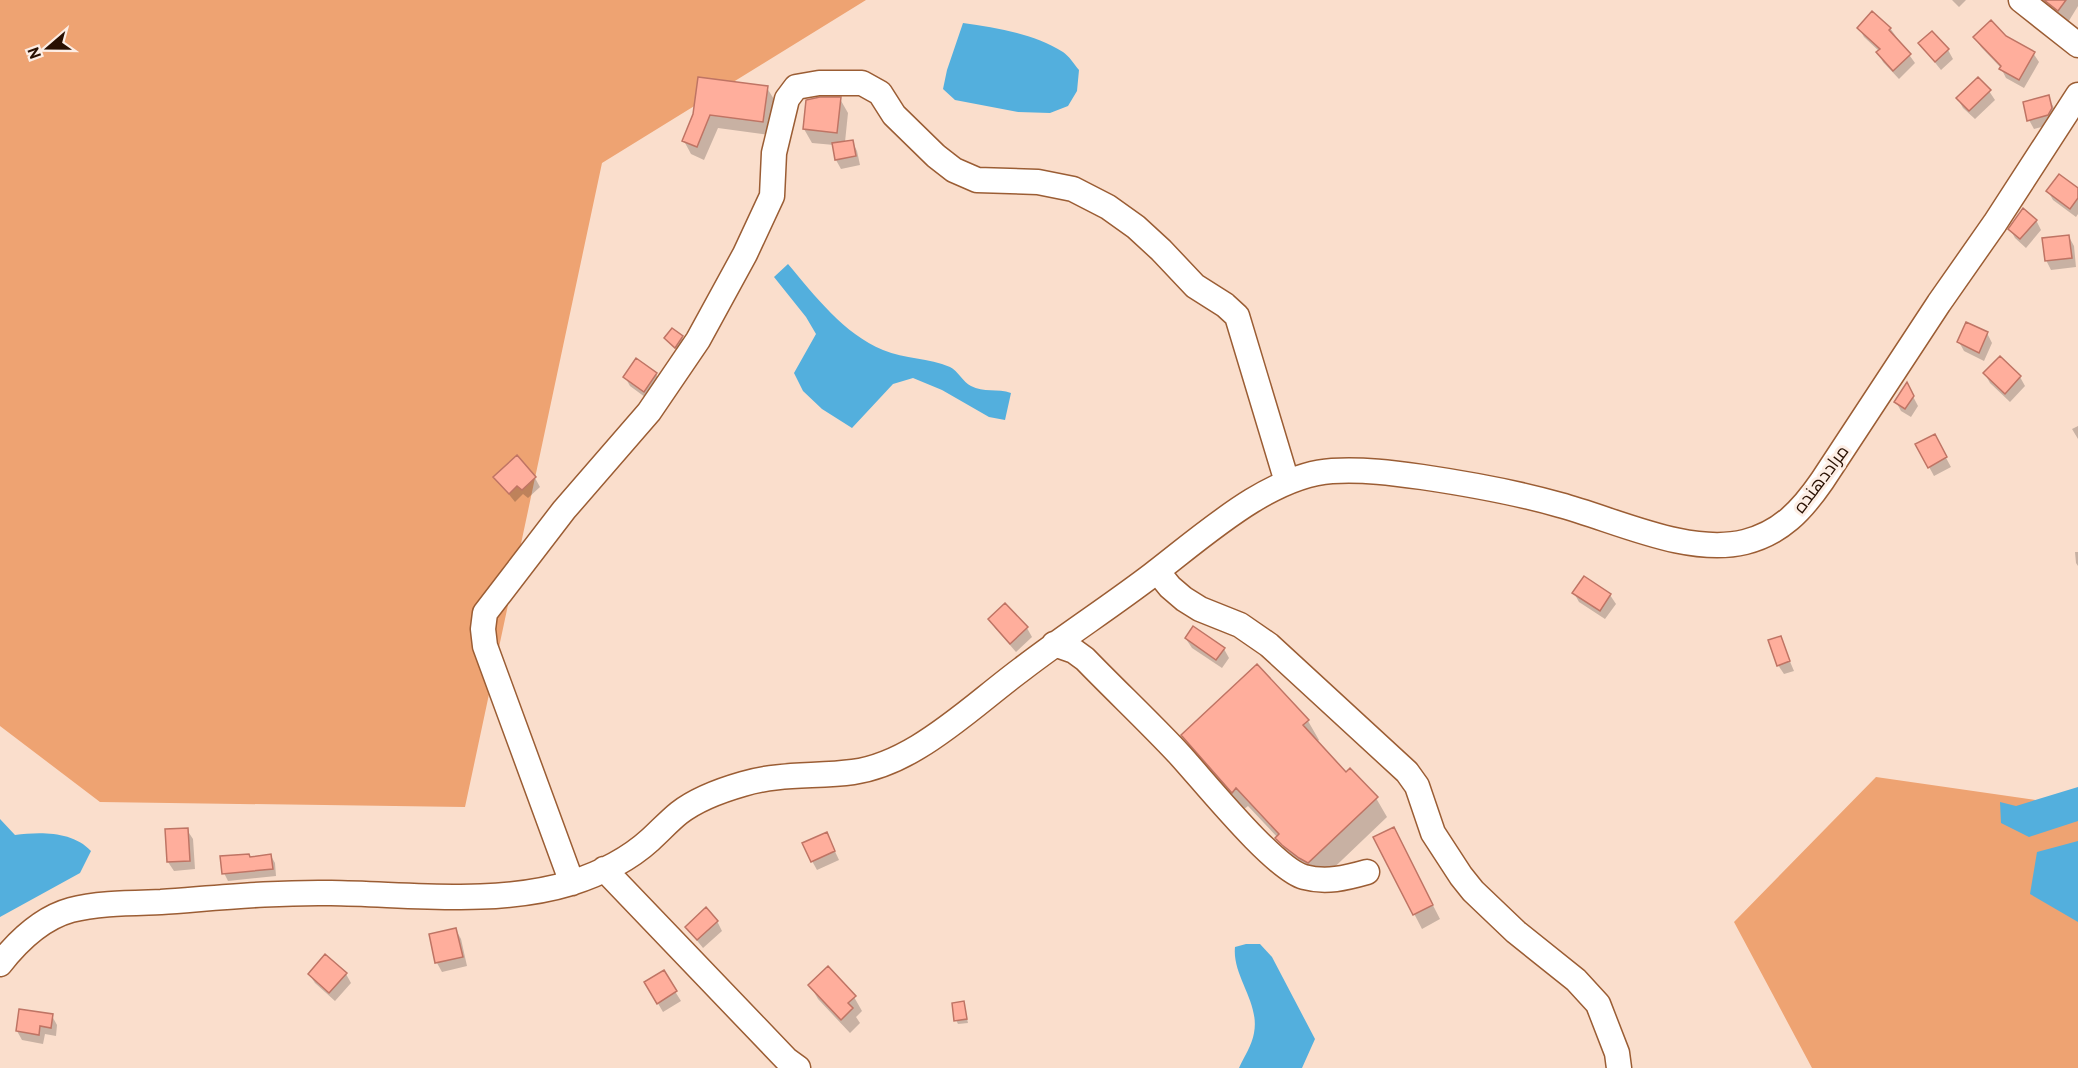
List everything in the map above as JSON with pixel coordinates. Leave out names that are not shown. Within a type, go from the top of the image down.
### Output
[{"type":"street","points":[[2020,0],[2078,45]]},
{"type":"street","points":[[572,883],[485,646],[483,629],[485,613],[564,510],[649,412],[698,340],[745,254],[772,196],[774,153],[787,99],[796,87],[819,83],[862,83],[880,93],[894,115],[936,156],[954,170],[976,180],[1038,182],[1073,189],[1108,207],[1136,227],[1195,285],[1237,316],[1287,482]]},
{"type":"street","name":"مراددهنده","points":[[0,964],[35,928],[71,910],[123,904],[296,892],[504,896],[572,883],[618,863],[648,842],[682,811],[718,793],[771,777],[852,772],[873,768],[916,748],[959,719],[1054,644],[1243,507],[1287,482],[1323,472],[1370,471],[1473,484],[1566,506],[1663,537],[1698,543],[1722,545],[1742,543],[1778,529],[1804,506],[1848,444],[2078,95]]},
{"type":"street","points":[[1157,571],[1184,599],[1200,609],[1240,625],[1269,645],[1407,772],[1417,786],[1433,832],[1473,891],[1516,932],[1576,980],[1598,1004],[1617,1053],[1619,1068]]},
{"type":"street","points":[[1054,644],[1074,651],[1085,659],[1177,752],[1268,852],[1288,869],[1303,877],[1323,880],[1340,880],[1367,872]]},
{"type":"street","points":[[604,869],[786,1060],[798,1068]]},
{"type":"shaded area","points":[[0,0],[866,0],[602,163],[465,807],[100,802],[0,726]]},
{"type":"shaded area","points":[[1876,777],[2078,806],[2078,1068],[1812,1068],[1734,922]]},
{"type":"water","points":[[963,23],[1002,29],[1027,36],[1040,40],[1065,54],[1079,70],[1077,91],[1068,106],[1050,113],[1018,112],[955,100],[943,89]]},
{"type":"water","points":[[788,264],[831,313],[869,343],[891,353],[950,367],[968,384],[976,388],[1011,393],[1005,420],[989,417],[942,390],[913,378],[893,384],[852,428],[822,409],[803,391],[794,373],[816,334],[806,317],[774,277]]},
{"type":"water","points":[[2078,787],[2078,821],[2029,837],[2001,823],[2000,802],[2016,806]]},
{"type":"water","points":[[0,819],[15,835],[45,833],[65,836],[83,844],[91,851],[80,873],[0,917]]},
{"type":"water","points":[[2078,841],[2078,922],[2030,894],[2037,852]]},
{"type":"water","points":[[1260,944],[1272,957],[1315,1039],[1302,1068],[1239,1068],[1252,1042],[1255,1022],[1235,958],[1235,947]]},
{"type":"building","points":[[2044,0],[2066,0],[2058,11]]},
{"type":"building","points":[[1872,11],[1891,28],[1889,30],[1911,54],[1893,71],[1876,52],[1880,49],[1857,28]]},
{"type":"building","points":[[1991,20],[2006,36],[2035,52],[2019,80],[1999,69],[2001,66],[1973,37]]},
{"type":"building","points":[[1932,31],[1949,49],[1935,62],[1918,43]]},
{"type":"building","points":[[698,77],[768,86],[763,122],[710,115],[697,147],[682,141],[693,114]]},
{"type":"building","points":[[1978,77],[1991,90],[1969,111],[1956,98]]},
{"type":"building","points":[[2049,95],[2052,108],[2048,115],[2027,121],[2023,102]]},
{"type":"building","points":[[841,97],[837,133],[803,129],[806,100]]},
{"type":"building","points":[[853,140],[856,156],[835,160],[832,143]]},
{"type":"building","points":[[2059,174],[2078,188],[2078,198],[2070,209],[2046,191]]},
{"type":"building","points":[[2023,208],[2037,220],[2020,239],[2008,229]]},
{"type":"building","points":[[2069,235],[2072,258],[2045,261],[2042,238]]},
{"type":"building","points":[[1966,322],[1988,332],[1979,353],[1957,342]]},
{"type":"building","points":[[672,328],[683,336],[675,348],[664,338]]},
{"type":"building","points":[[2000,356],[2021,376],[2005,394],[1983,373]]},
{"type":"building","points":[[636,358],[657,373],[644,392],[623,377]]},
{"type":"building","points":[[1907,382],[1914,396],[1905,409],[1894,402]]},
{"type":"building","points":[[1935,434],[1947,457],[1928,468],[1915,444]]},
{"type":"building","points":[[517,455],[536,477],[522,490],[517,486],[509,494],[493,477]]},
{"type":"building","points":[[1584,576],[1611,594],[1600,611],[1572,593]]},
{"type":"building","points":[[1005,603],[1028,627],[1010,644],[988,619]]},
{"type":"building","points":[[1193,626],[1225,648],[1216,660],[1185,638]]},
{"type":"building","points":[[1781,636],[1790,661],[1777,666],[1768,640]]},
{"type":"building","points":[[1257,664],[1309,720],[1303,725],[1346,772],[1350,768],[1378,797],[1308,863],[1275,838],[1279,834],[1236,788],[1232,793],[1181,735]]},
{"type":"building","points":[[1394,827],[1433,905],[1413,915],[1373,837]]},
{"type":"building","points":[[188,828],[190,861],[167,862],[165,829]]},
{"type":"building","points":[[827,832],[835,851],[811,862],[802,843]]},
{"type":"building","points":[[249,854],[250,857],[271,854],[273,869],[222,874],[220,856]]},
{"type":"building","points":[[706,907],[718,921],[697,940],[685,927]]},
{"type":"building","points":[[456,928],[463,957],[435,963],[429,934]]},
{"type":"building","points":[[325,954],[347,973],[329,993],[308,974]]},
{"type":"building","points":[[828,966],[856,996],[848,1003],[853,1008],[841,1020],[808,985]]},
{"type":"building","points":[[664,970],[677,991],[657,1004],[644,982]]},
{"type":"building","points":[[964,1001],[967,1019],[954,1021],[952,1003]]},
{"type":"building","points":[[19,1009],[53,1014],[51,1028],[40,1026],[39,1035],[16,1031]]}]
